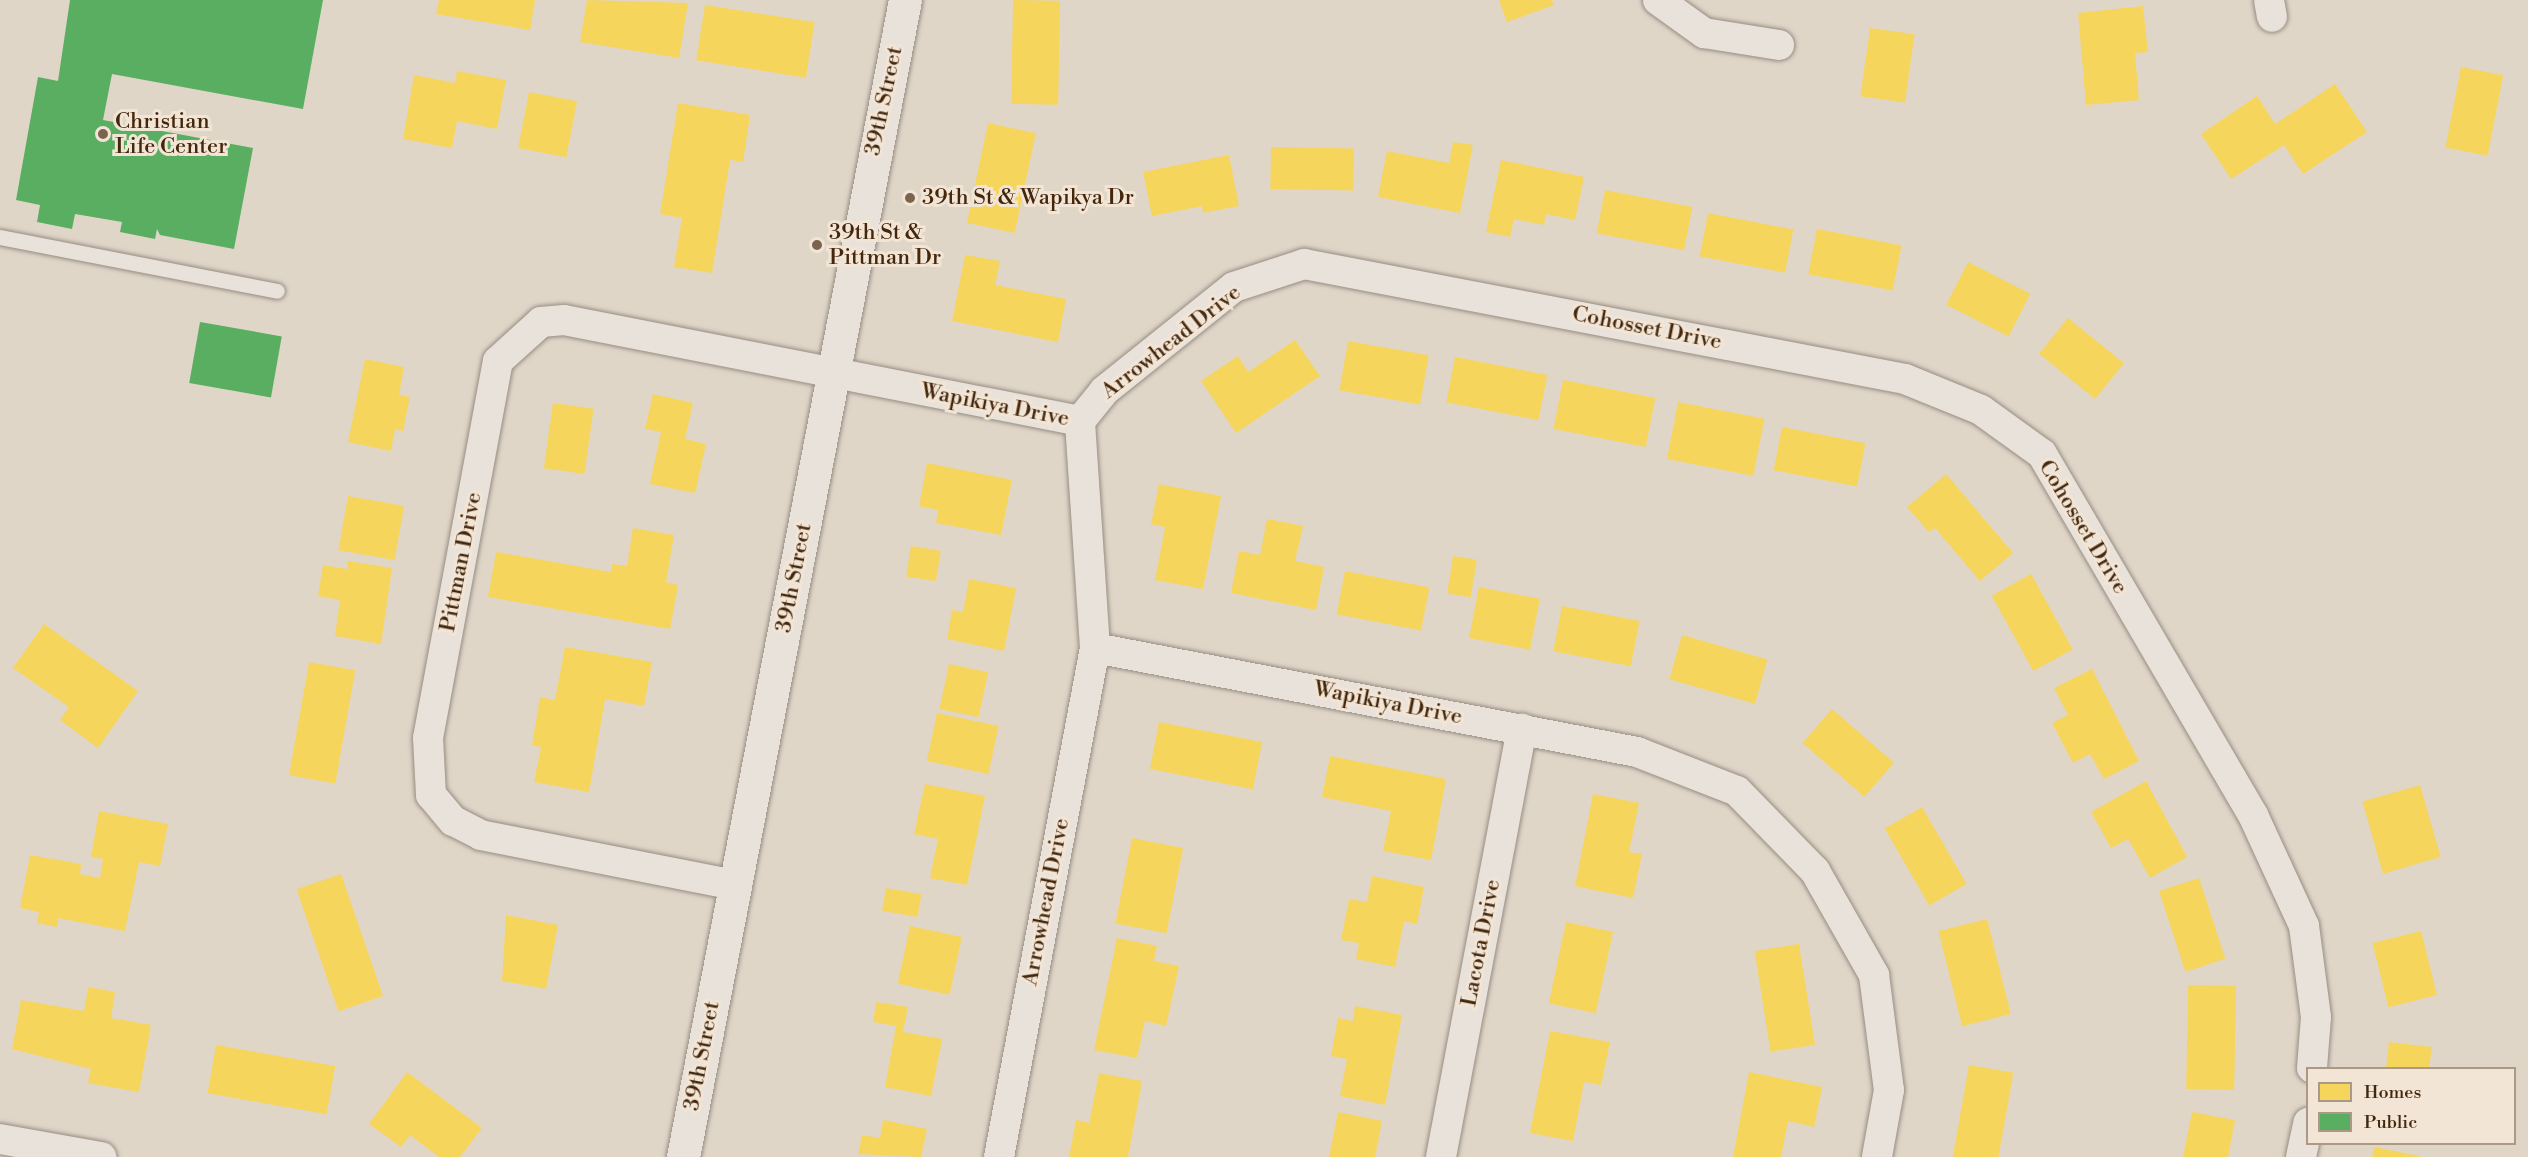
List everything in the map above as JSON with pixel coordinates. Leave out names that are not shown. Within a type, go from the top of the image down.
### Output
[{"type":"main road","name":"39th Street","points":[[683,1157],[905,0]]},
{"type":"street","points":[[1658,0],[1704,33],[1779,45]]},
{"type":"street","name":"Arrowhead Drive","points":[[1080,421],[1104,391],[1234,287],[1304,264]]},
{"type":"street","name":"Cohosset Drive","points":[[1304,264],[1905,379],[1981,410],[2042,454],[2253,815],[2304,926],[2316,1017],[2312,1067]]},
{"type":"street","name":"Pittman Drive","points":[[735,885],[481,835],[453,821],[431,795],[428,738],[498,361],[541,322],[564,320],[833,375]]},
{"type":"street","name":"Wapikiya Drive","points":[[833,375],[1080,421],[1095,648],[1637,752],[1737,791],[1815,871],[1874,975],[1890,1090],[1877,1157]]},
{"type":"street","name":"Arrowhead Drive","points":[[999,1157],[1095,648]]},
{"type":"street","name":"Lacota Drive","points":[[1441,1157],[1522,729]]},
{"type":"street","points":[[2301,1157],[2306,1129]]},
{"type":"street","points":[[0,1139],[101,1157]]},
{"type":"lane","points":[[0,237],[277,291]]},
{"type":"building: Homes","points":[[439,0],[535,0],[530,30],[436,14]]},
{"type":"building: Homes","points":[[587,0],[688,3],[679,58],[580,42]]},
{"type":"building: Homes","points":[[1013,0],[1060,1],[1058,105],[1011,104]]},
{"type":"building: Homes","points":[[1499,0],[1552,0],[1554,5],[1507,22]]},
{"type":"building: Homes","points":[[705,5],[815,22],[806,78],[696,60]]},
{"type":"building: Homes","points":[[2143,6],[2148,52],[2135,53],[2139,100],[2086,105],[2078,13]]},
{"type":"building: Homes","points":[[1870,28],[1915,34],[1905,103],[1860,96]]},
{"type":"building: Homes","points":[[2461,67],[2503,75],[2488,156],[2445,147]]},
{"type":"building: Homes","points":[[457,71],[506,80],[497,129],[457,121],[452,148],[403,139],[414,75],[455,83]]},
{"type":"building: Homes","points":[[2335,84],[2367,132],[2303,174],[2284,145],[2231,179],[2201,134],[2257,96],[2275,124]]},
{"type":"building: Homes","points":[[529,92],[577,101],[566,157],[518,148]]},
{"type":"building: Homes","points":[[678,103],[750,115],[743,162],[730,160],[712,273],[674,267],[682,218],[660,214]]},
{"type":"building: Homes","points":[[988,123],[1036,133],[1015,233],[967,223]]},
{"type":"building: Homes","points":[[1453,142],[1473,145],[1460,213],[1378,197],[1387,151],[1449,163]]},
{"type":"building: Homes","points":[[1271,147],[1354,148],[1353,190],[1270,189]]},
{"type":"building: Homes","points":[[1229,155],[1239,206],[1203,213],[1202,206],[1152,216],[1143,172]]},
{"type":"building: Homes","points":[[1501,160],[1584,177],[1575,220],[1546,214],[1544,225],[1514,219],[1510,237],[1486,232]]},
{"type":"building: Homes","points":[[1605,190],[1692,207],[1684,250],[1597,233]]},
{"type":"building: Homes","points":[[1708,213],[1793,230],[1785,273],[1700,256]]},
{"type":"building: Homes","points":[[1817,229],[1901,245],[1893,291],[1808,274]]},
{"type":"building: Homes","points":[[965,255],[1000,261],[995,285],[1066,299],[1058,342],[952,321]]},
{"type":"building: Homes","points":[[1968,262],[2030,294],[2009,337],[1946,305]]},
{"type":"building: Homes","points":[[2068,318],[2124,363],[2095,399],[2039,354]]},
{"type":"building: Homes","points":[[1295,340],[1320,376],[1236,433],[1201,381],[1238,356],[1248,372]]},
{"type":"building: Homes","points":[[1348,341],[1429,355],[1420,404],[1339,390]]},
{"type":"building: Homes","points":[[1455,357],[1547,375],[1538,420],[1446,402]]},
{"type":"building: Homes","points":[[365,359],[404,367],[399,395],[410,397],[403,431],[395,429],[391,451],[348,442]]},
{"type":"building: Homes","points":[[1563,380],[1655,398],[1646,447],[1553,429]]},
{"type":"building: Homes","points":[[653,394],[693,403],[685,439],[706,444],[695,493],[650,484],[661,432],[645,429]]},
{"type":"building: Homes","points":[[1678,402],[1764,419],[1753,476],[1667,459]]},
{"type":"building: Homes","points":[[553,403],[594,409],[584,474],[544,468]]},
{"type":"building: Homes","points":[[1782,427],[1865,443],[1857,486],[1774,470]]},
{"type":"building: Homes","points":[[927,463],[1012,480],[1001,535],[936,523],[938,510],[919,506]]},
{"type":"building: Homes","points":[[1946,474],[2013,553],[1980,581],[1935,528],[1929,532],[1907,507]]},
{"type":"building: Homes","points":[[1159,484],[1221,496],[1203,589],[1155,580],[1165,527],[1151,524]]},
{"type":"building: Homes","points":[[348,496],[404,506],[395,560],[338,550]]},
{"type":"building: Homes","points":[[1267,519],[1303,526],[1295,561],[1324,567],[1316,610],[1231,593],[1239,551],[1260,555]]},
{"type":"building: Homes","points":[[633,528],[674,535],[666,582],[678,585],[670,629],[488,597],[496,552],[611,572],[612,564],[627,566]]},
{"type":"building: Homes","points":[[911,546],[941,551],[936,581],[906,577]]},
{"type":"building: Homes","points":[[1453,556],[1477,560],[1471,597],[1447,594]]},
{"type":"building: Homes","points":[[348,561],[392,568],[381,644],[335,636],[340,600],[318,596],[323,565],[347,569]]},
{"type":"building: Homes","points":[[1345,571],[1429,587],[1421,631],[1337,614]]},
{"type":"building: Homes","points":[[2031,574],[2073,649],[2033,671],[1992,596]]},
{"type":"building: Homes","points":[[969,579],[1016,588],[1004,651],[947,639],[952,610],[963,612]]},
{"type":"building: Homes","points":[[1479,587],[1540,599],[1530,650],[1469,638]]},
{"type":"building: Homes","points":[[1562,606],[1640,621],[1631,666],[1553,651]]},
{"type":"building: Homes","points":[[44,624],[138,691],[98,748],[60,720],[69,707],[13,668]]},
{"type":"building: Homes","points":[[1682,635],[1768,660],[1755,704],[1669,679]]},
{"type":"building: Homes","points":[[565,647],[652,662],[644,706],[605,699],[589,792],[534,782],[541,747],[532,745],[540,697],[555,700]]},
{"type":"building: Homes","points":[[309,662],[355,670],[335,783],[289,775]]},
{"type":"building: Homes","points":[[949,664],[988,672],[979,717],[939,709]]},
{"type":"building: Homes","points":[[2092,669],[2139,761],[2104,779],[2090,754],[2073,763],[2052,723],[2068,715],[2054,688]]},
{"type":"building: Homes","points":[[1832,709],[1894,763],[1864,797],[1802,743]]},
{"type":"building: Homes","points":[[937,713],[999,726],[988,774],[927,761]]},
{"type":"building: Homes","points":[[1159,722],[1262,742],[1253,789],[1150,769]]},
{"type":"building: Homes","points":[[1330,756],[1446,779],[1431,860],[1383,851],[1391,811],[1322,797]]},
{"type":"building: Homes","points":[[2146,781],[2187,857],[2150,878],[2128,839],[2111,848],[2091,812]]},
{"type":"building: Homes","points":[[925,784],[985,796],[967,885],[930,878],[938,839],[914,834]]},
{"type":"building: Homes","points":[[2420,785],[2441,857],[2383,874],[2362,802]]},
{"type":"building: Homes","points":[[1593,794],[1639,803],[1629,852],[1642,854],[1633,898],[1575,886]]},
{"type":"building: Homes","points":[[1922,807],[1966,884],[1929,906],[1885,828]]},
{"type":"building: Homes","points":[[99,811],[168,824],[160,866],[139,862],[125,931],[58,918],[57,927],[37,923],[39,912],[20,908],[30,855],[81,864],[80,874],[100,878],[103,859],[91,857]]},
{"type":"building: Homes","points":[[1132,838],[1183,848],[1166,933],[1115,923]]},
{"type":"building: Homes","points":[[341,874],[383,996],[339,1011],[297,889]]},
{"type":"building: Homes","points":[[1372,876],[1424,887],[1417,924],[1404,921],[1395,967],[1356,959],[1359,943],[1341,940],[1349,899],[1367,902]]},
{"type":"building: Homes","points":[[2199,878],[2225,959],[2185,972],[2159,891]]},
{"type":"building: Homes","points":[[886,888],[921,894],[917,917],[882,911]]},
{"type":"building: Homes","points":[[506,915],[558,925],[546,989],[502,981]]},
{"type":"building: Homes","points":[[1987,919],[2011,1014],[1962,1026],[1938,931]]},
{"type":"building: Homes","points":[[1566,922],[1613,932],[1596,1013],[1549,1003]]},
{"type":"building: Homes","points":[[910,926],[962,937],[950,995],[898,984]]},
{"type":"building: Homes","points":[[2421,931],[2437,995],[2388,1007],[2372,943]]},
{"type":"building: Homes","points":[[1117,938],[1157,946],[1154,961],[1179,966],[1166,1026],[1145,1021],[1137,1058],[1094,1050]]},
{"type":"building: Homes","points":[[1799,944],[1815,1045],[1771,1052],[1755,951]]},
{"type":"building: Homes","points":[[2188,985],[2236,986],[2234,1090],[2186,1089]]},
{"type":"building: Homes","points":[[88,987],[115,992],[111,1018],[151,1025],[139,1092],[88,1083],[91,1069],[12,1049],[21,1000],[84,1011]]},
{"type":"building: Homes","points":[[876,1002],[908,1007],[903,1032],[942,1039],[931,1096],[885,1087],[896,1026],[873,1022]]},
{"type":"building: Homes","points":[[1355,1006],[1402,1015],[1385,1105],[1340,1096],[1347,1059],[1331,1056],[1338,1018],[1353,1021]]},
{"type":"building: Homes","points":[[1550,1031],[1610,1042],[1601,1085],[1584,1082],[1573,1141],[1530,1133]]},
{"type":"building: Homes","points":[[2389,1042],[2432,1047],[2429,1067],[2386,1067]]},
{"type":"building: Homes","points":[[216,1045],[335,1066],[327,1114],[207,1093]]},
{"type":"building: Homes","points":[[1969,1065],[2013,1073],[1998,1157],[1953,1157]]},
{"type":"building: Homes","points":[[407,1072],[482,1128],[460,1157],[439,1157],[410,1135],[401,1147],[369,1124]]},
{"type":"building: Homes","points":[[1749,1072],[1822,1087],[1814,1127],[1788,1121],[1781,1157],[1733,1157]]},
{"type":"building: Homes","points":[[1099,1073],[1142,1081],[1128,1157],[1069,1157],[1076,1120],[1089,1123]]},
{"type":"building: Homes","points":[[1338,1112],[1382,1121],[1375,1157],[1329,1157]]},
{"type":"building: Homes","points":[[2192,1112],[2235,1120],[2228,1157],[2183,1157]]},
{"type":"building: Homes","points":[[883,1120],[927,1129],[921,1157],[858,1154],[862,1135],[880,1138]]},
{"type":"building: Homes","points":[[2374,1147],[2419,1156],[2419,1157],[2372,1157]]},
{"type":"building: Public","name":"Christian Life Center","points":[[70,0],[323,0],[303,109],[112,74],[103,120],[253,148],[234,249],[160,235],[157,229],[155,239],[120,232],[122,222],[75,214],[72,229],[37,222],[40,205],[16,200],[38,77],[58,81]]},
{"type":"building: Public","points":[[200,322],[282,336],[271,397],[189,383]]},
{"type":"place","name":"Christian Life Center","points":[[103,134]]},
{"type":"place","name":"39th St & Wapikya Dr","points":[[910,198]]},
{"type":"place","name":"39th St & Pittman Dr","points":[[817,245]]}]
